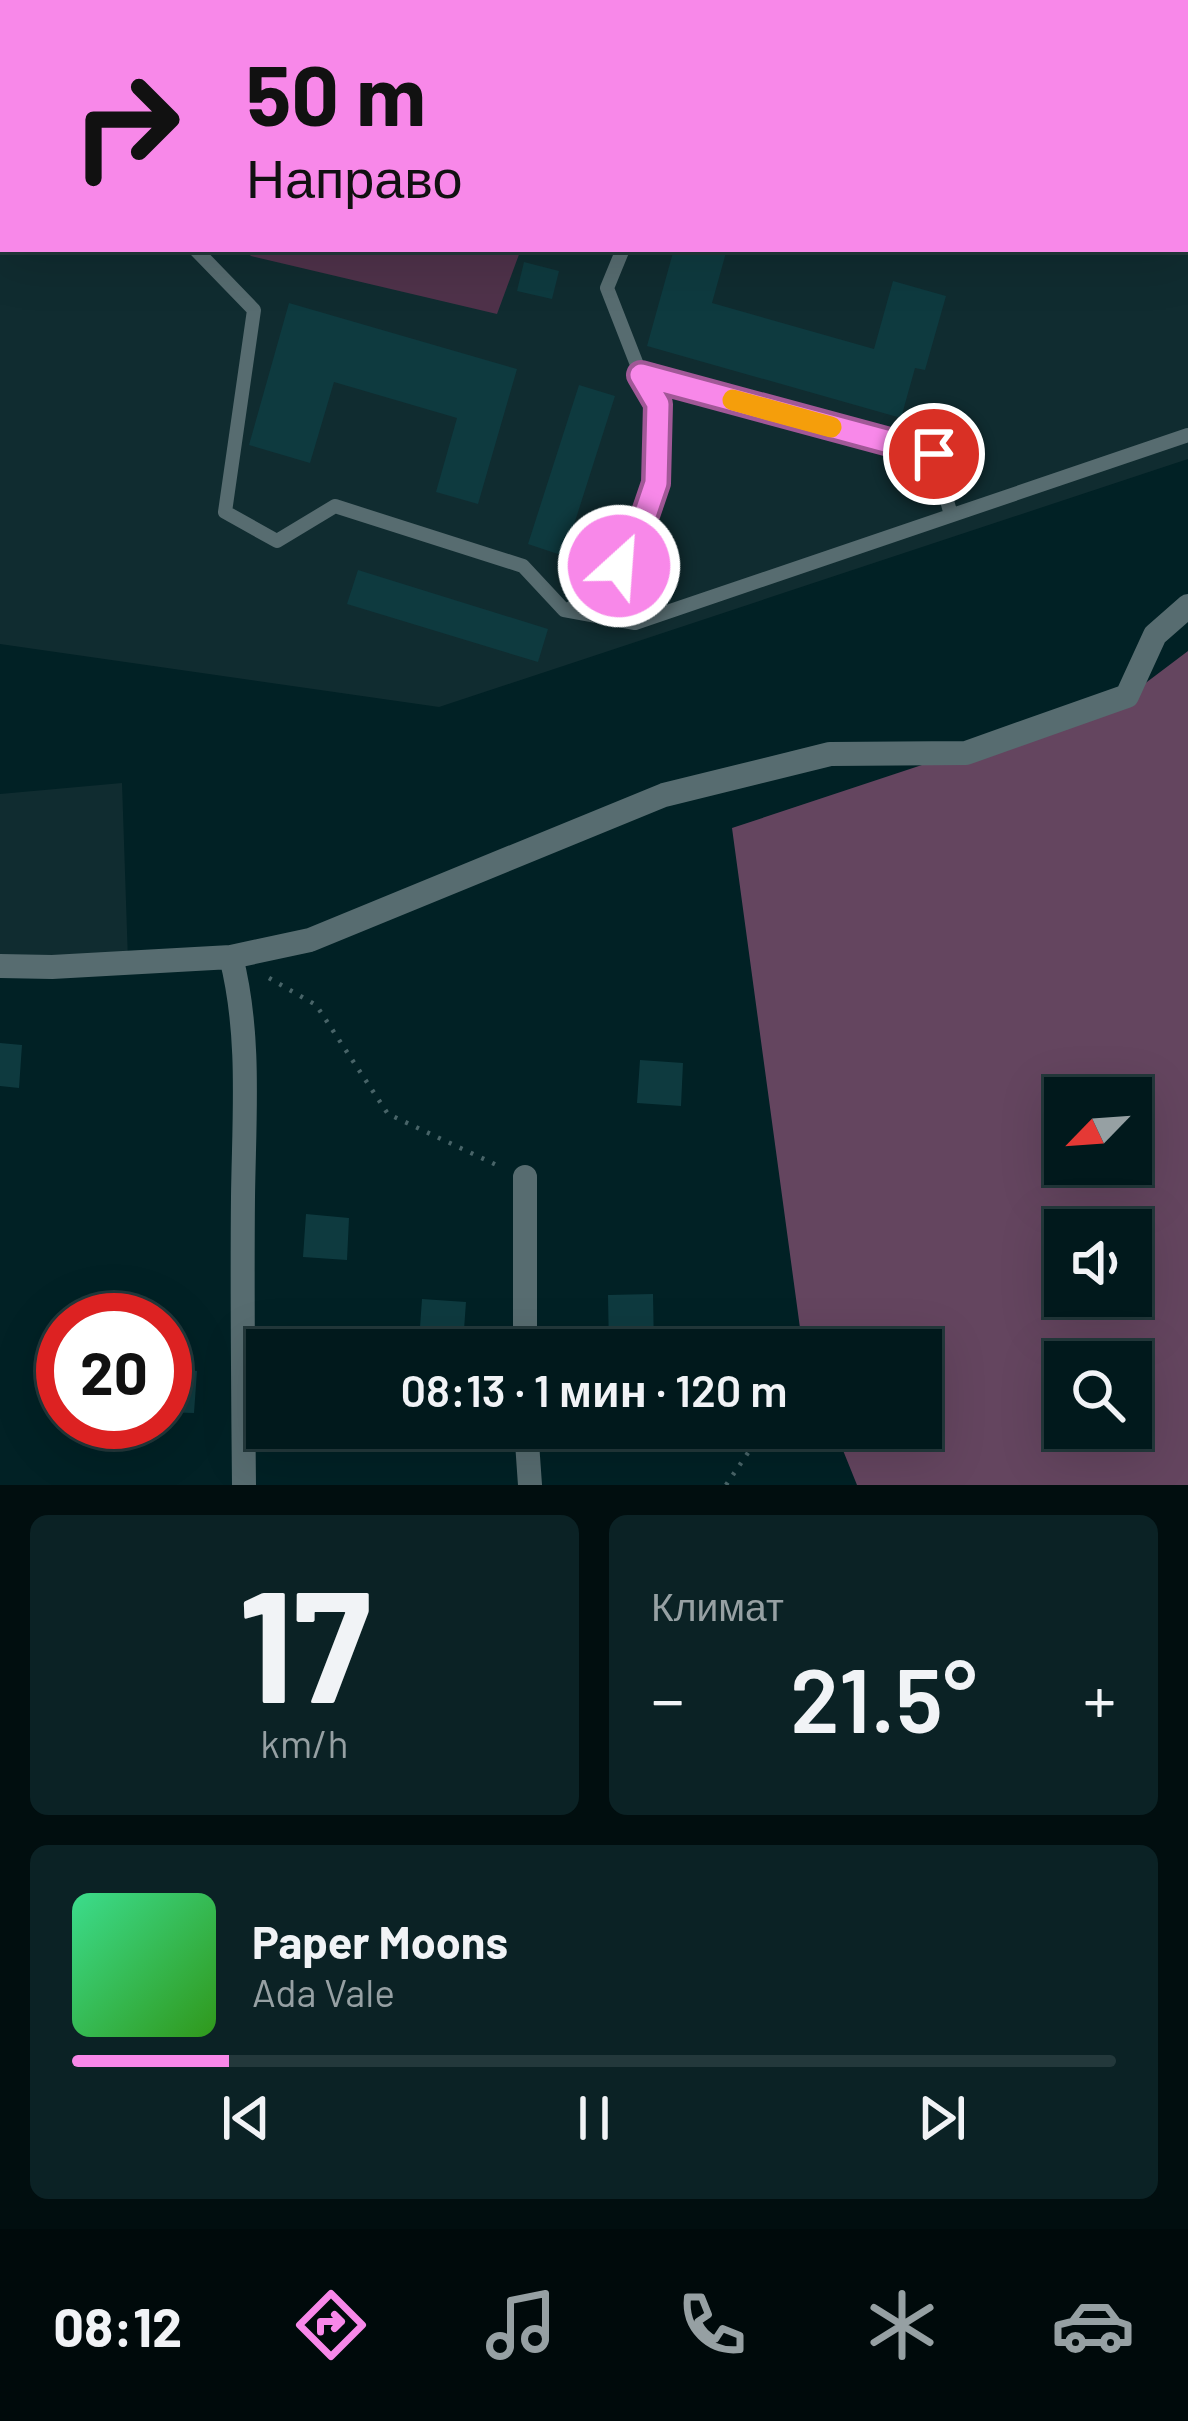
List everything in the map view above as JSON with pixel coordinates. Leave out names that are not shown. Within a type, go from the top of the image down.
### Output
[{"type":"street","points":[[0,966],[52,968],[231,957],[310,940],[664,795],[830,754],[965,752],[1127,697],[1155,635],[1188,606]]},
{"type":"street","points":[[231,957],[239,990],[244,1056],[244,1485]]},
{"type":"street","points":[[525,1178],[525,1329]]},
{"type":"street","points":[[527,1449],[530,1485]]},
{"type":"lane","points":[[198,252],[254,310],[225,512],[277,541],[335,506],[523,566],[564,610],[635,623],[1188,435]]},
{"type":"lane","points":[[564,610],[600,597],[638,536],[656,483],[658,404],[641,375],[607,288],[621,252]]},
{"type":"lane","points":[[641,375],[934,454],[951,515]]},
{"type":"path","points":[[231,957],[316,1005],[388,1114],[525,1178]]},
{"type":"path","points":[[726,1485],[751,1449]]},
{"type":"shaded area","points":[[0,252],[1188,252],[1188,459],[439,707],[0,644]]},
{"type":"shaded area","points":[[247,252],[520,252],[497,314]]},
{"type":"shaded area","points":[[1188,651],[1188,1485],[857,1485],[842,1449],[942,1449],[942,1329],[800,1329],[732,828],[1127,697]]},
{"type":"shaded area","points":[[122,783],[128,961],[0,961],[0,794]]},
{"type":"building","points":[[673,252],[726,252],[712,303],[874,349],[893,281],[946,296],[925,370],[915,368],[901,418],[647,346]]},
{"type":"building","points":[[524,262],[559,271],[552,299],[517,291]]},
{"type":"building","points":[[289,303],[517,369],[478,504],[436,492],[457,418],[334,382],[310,463],[249,445]]},
{"type":"building","points":[[579,385],[615,396],[564,556],[528,544]]},
{"type":"building","points":[[358,570],[548,629],[538,662],[347,604]]},
{"type":"building","points":[[0,1043],[22,1045],[19,1088],[0,1086]]},
{"type":"building","points":[[640,1060],[683,1063],[681,1106],[637,1103]]},
{"type":"building","points":[[306,1214],[349,1218],[347,1260],[303,1257]]},
{"type":"building","points":[[653,1294],[654,1329],[609,1329],[608,1295]]},
{"type":"building","points":[[422,1299],[466,1302],[464,1329],[420,1329]]},
{"type":"building","points":[[192,1371],[197,1371],[192,1413]]},
{"type":"slow traffic","points":[[733,400],[831,427]]},
{"type":"route","points":[[619,566],[638,536],[656,483],[658,404],[641,375],[934,454]]}]
